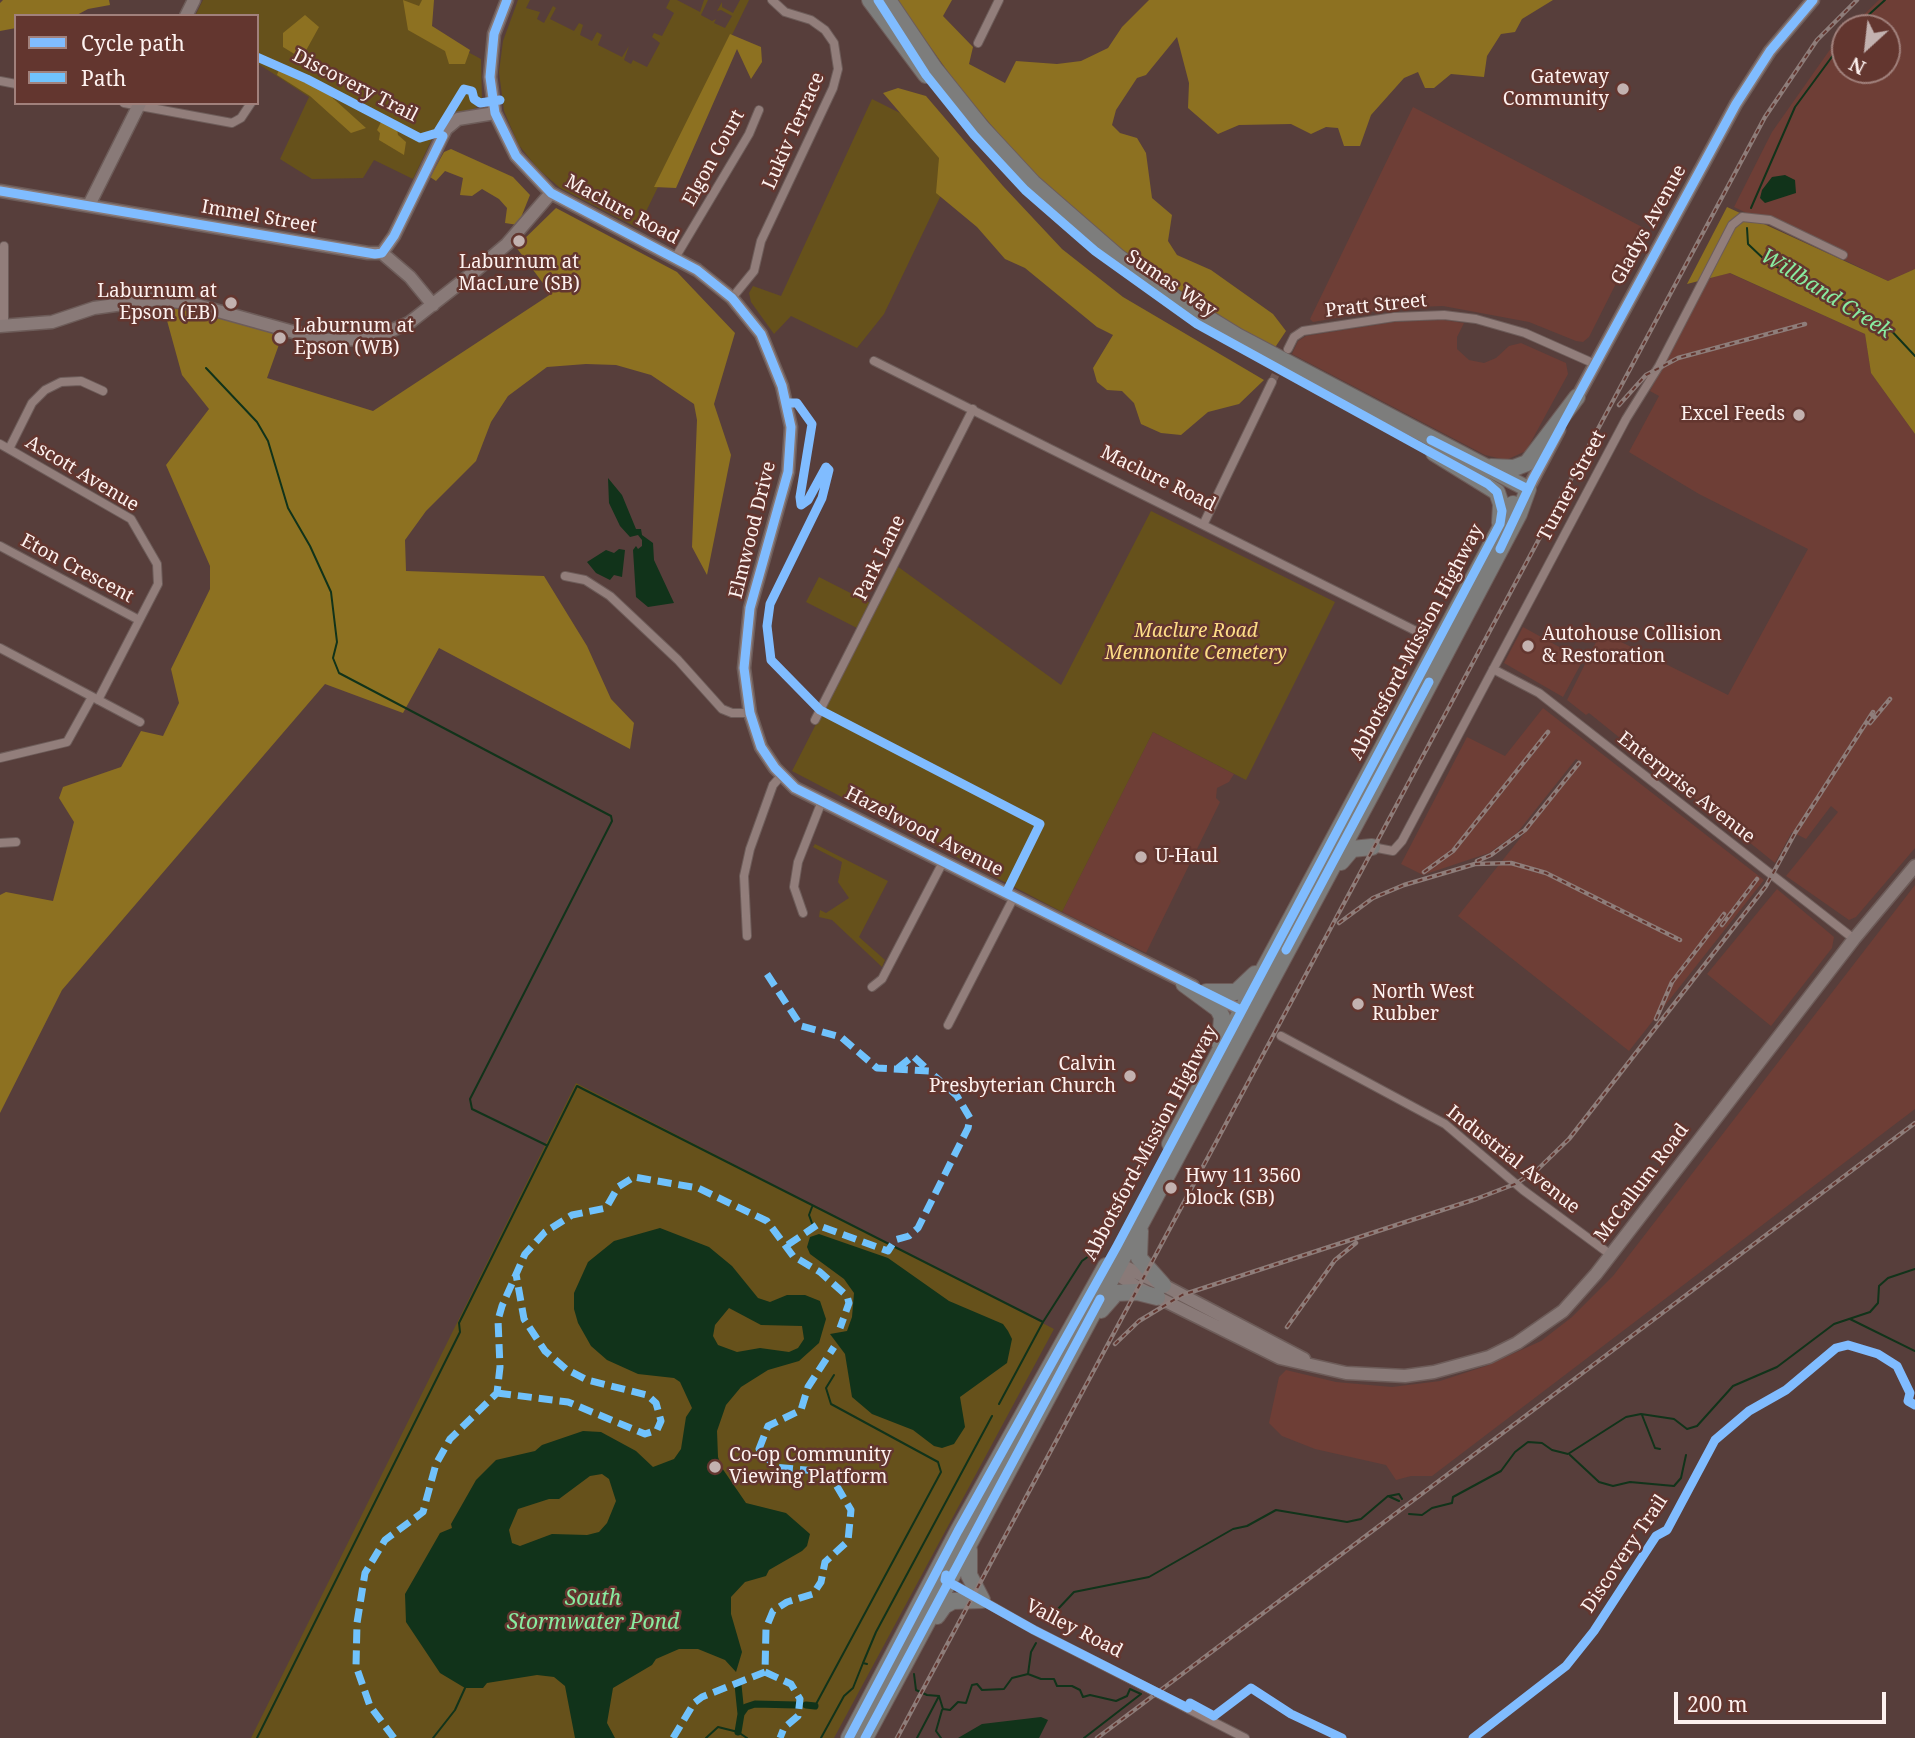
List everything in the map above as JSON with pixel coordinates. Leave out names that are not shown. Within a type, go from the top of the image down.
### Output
[{"type":"highway","points":[[870,0],[926,75]]},
{"type":"highway","name":"Sumas Way","points":[[878,0],[926,75],[974,135],[1025,190],[1121,272],[1221,338],[1436,448],[1526,490]]},
{"type":"highway","name":"Sumas Way","points":[[888,0],[934,68],[982,128],[1033,183],[1101,245],[1203,316],[1436,448]]},
{"type":"highway","points":[[1436,448],[1493,468],[1514,468],[1531,459],[1577,397]]},
{"type":"highway","points":[[1436,448],[1497,492],[1502,505],[1500,524]]},
{"type":"highway","name":"Abbotsford-Mission Highway","points":[[865,1738],[975,1533],[1033,1413],[1142,1220],[1244,1028],[1271,967],[1500,524],[1526,490]]},
{"type":"highway","name":"Abbotsford-Mission Highway","points":[[1113,1268],[1219,1051],[1373,791],[1526,490]]},
{"type":"highway","points":[[1206,992],[1236,992],[1296,945],[1347,853],[1352,849],[1372,847],[1361,824],[1373,791]]},
{"type":"highway","points":[[1184,984],[1217,1009],[1222,1023],[1219,1051]]},
{"type":"highway","points":[[1241,1010],[1244,1028]]},
{"type":"highway","points":[[856,1738],[938,1587],[947,1581],[954,1556],[1015,1442],[1111,1296],[1160,1291],[1139,1258],[1138,1238],[1142,1220]]},
{"type":"highway","name":"Abbotsford-Mission Highway","points":[[849,1738],[958,1531],[1033,1413]]},
{"type":"highway","points":[[899,1678],[944,1606],[957,1600],[982,1600],[967,1569],[975,1533]]},
{"type":"street","name":"Maclure Road","points":[[507,0],[494,34],[490,60],[495,113],[516,156],[551,194],[675,258],[732,298]]},
{"type":"street","name":"Lukiv Terrace","points":[[732,298],[754,271],[761,241],[833,88],[838,69],[834,43],[825,30],[811,20],[785,12],[772,0]]},
{"type":"street","points":[[978,43],[999,0]]},
{"type":"street","name":"Gladys Avenue","points":[[1526,490],[1736,104],[1770,51],[1813,0]]},
{"type":"street","points":[[89,205],[139,105],[232,122],[242,118],[250,105]]},
{"type":"street","name":"Elgon Court","points":[[675,258],[750,134],[759,110]]},
{"type":"street","points":[[433,305],[410,277],[382,253],[394,236],[446,130],[458,119],[495,113]]},
{"type":"street","name":"Immel Street","points":[[0,191],[368,253],[382,253]]},
{"type":"street","points":[[4,246],[2,326],[52,322],[120,302],[159,299],[193,304],[313,338],[355,341],[393,331],[433,305],[507,244],[551,194]]},
{"type":"street","name":"Turner Street","points":[[1372,847],[1393,851],[1402,841],[1626,419],[1660,366],[1732,225],[1742,217],[1770,220],[1843,255]]},
{"type":"street","name":"Elmwood Drive","points":[[732,298],[768,348],[787,403],[791,427],[785,484],[750,608],[744,668],[750,713],[761,747],[781,776]]},
{"type":"street","name":"Pratt Street","points":[[1288,349],[1294,337],[1303,331],[1394,317],[1444,315],[1476,319],[1525,333],[1595,364]]},
{"type":"street","name":"Maclure Road","points":[[874,361],[1204,523],[1424,635]]},
{"type":"street","points":[[9,449],[32,403],[45,390],[61,382],[81,381],[103,391]]},
{"type":"street","points":[[1204,523],[1272,382]]},
{"type":"street","name":"Park Lane","points":[[815,720],[973,409]]},
{"type":"street","name":"Ascott Avenue","points":[[0,444],[131,519],[160,574],[139,620]]},
{"type":"street","name":"Eton Crescent","points":[[0,546],[139,620]]},
{"type":"street","points":[[565,576],[585,580],[610,596],[678,660],[722,709],[732,713],[750,713]]},
{"type":"street","points":[[0,758],[58,747],[67,742],[139,620]]},
{"type":"street","points":[[0,648],[140,722]]},
{"type":"street","name":"Enterprise Avenue","points":[[1493,669],[1539,693],[1854,939]]},
{"type":"street","points":[[747,936],[744,876],[750,849],[773,785],[781,776]]},
{"type":"street","name":"Hazelwood Avenue","points":[[781,776],[795,788],[1184,984],[1241,1010]]},
{"type":"street","points":[[803,912],[794,887],[798,862],[821,801]]},
{"type":"street","points":[[0,843],[16,842]]},
{"type":"street","points":[[872,987],[882,979],[943,862]]},
{"type":"street","name":"McCallum Road","points":[[1113,1268],[1313,1365],[1346,1373],[1405,1376],[1462,1366],[1489,1357],[1517,1343],[1563,1311],[1611,1255],[1854,939],[1915,866]]},
{"type":"street","points":[[948,1025],[1014,897]]},
{"type":"street","name":"Industrial Avenue","points":[[1281,1036],[1445,1124],[1523,1190],[1611,1255]]},
{"type":"street","name":"Valley Road","points":[[947,1581],[1245,1738]]},
{"type":"shaded area","points":[[3,0],[109,0],[110,5],[88,9],[79,14],[14,14],[14,28],[0,31],[0,3]]},
{"type":"shaded area","points":[[403,0],[419,6],[422,0],[434,0],[432,26],[470,50],[465,64],[449,64],[445,51],[408,30]]},
{"type":"shaded area","points":[[897,0],[952,0],[943,16],[973,47],[969,64],[1005,83],[1016,61],[1057,64],[1081,61],[1108,48],[1122,27],[1149,0],[1553,0],[1522,19],[1515,32],[1501,34],[1487,56],[1484,77],[1451,74],[1434,88],[1425,88],[1418,72],[1404,78],[1371,115],[1360,146],[1344,146],[1338,128],[1326,127],[1311,134],[1291,124],[1239,125],[1218,134],[1188,108],[1189,83],[1177,37],[1146,75],[1137,78],[1116,110],[1112,125],[1120,133],[1137,138],[1146,153],[1152,198],[1172,215],[1168,241],[1177,255],[1211,270],[1273,314],[1286,331],[1274,349],[1207,311],[1121,253],[1037,179],[958,86]]},
{"type":"shaded area","points":[[1879,0],[1915,0],[1915,269],[1888,281],[1734,207],[1772,132],[1831,49],[1831,84],[1901,84],[1901,14],[1864,14]]},
{"type":"shaded area","points":[[305,15],[319,27],[303,56],[283,47],[283,33]]},
{"type":"shaded area","points":[[730,34],[761,47],[762,62],[751,79],[737,49],[676,188],[654,187]]},
{"type":"shaded area","points":[[279,69],[325,91],[366,128],[351,133],[310,96],[277,75]]},
{"type":"shaded area","points":[[898,88],[926,96],[1003,186],[1062,249],[1123,297],[1264,380],[1239,404],[1208,412],[1181,435],[1161,433],[1141,424],[1134,403],[1122,391],[1107,390],[1097,382],[1093,368],[1113,335],[1097,327],[1025,268],[1005,259],[977,227],[936,193],[939,158],[883,93]]},
{"type":"shaded area","points":[[1413,107],[1644,228],[1589,337],[1583,342],[1529,322],[1443,306],[1393,308],[1313,322],[1310,319]]},
{"type":"shaded area","points":[[382,120],[397,129],[398,135],[406,142],[404,155],[379,140],[380,133],[377,130]]},
{"type":"shaded area","points":[[451,149],[513,177],[530,195],[518,225],[505,223],[507,208],[499,199],[482,189],[472,196],[460,195],[463,178],[445,171],[436,181],[430,177],[444,152]]},
{"type":"shaded area","points":[[1727,207],[1888,281],[1915,269],[1915,434],[1871,373],[1865,334],[1730,273],[1687,284]]},
{"type":"shaded area","points":[[556,208],[677,272],[735,333],[714,404],[731,455],[707,575],[692,547],[697,420],[694,404],[651,375],[616,365],[586,364],[547,367],[508,396],[491,422],[476,461],[426,511],[405,540],[406,571],[544,576],[587,646],[611,699],[634,723],[630,749],[439,648],[403,713],[325,684],[62,990],[0,1113],[0,895],[6,892],[53,901],[74,822],[59,798],[63,787],[121,767],[141,731],[163,736],[179,703],[171,669],[210,589],[210,566],[166,465],[209,409],[182,375],[163,306],[191,309],[282,336],[267,378],[373,411],[551,294],[516,247]]},
{"type":"shaded area","points":[[1729,273],[1865,334],[1871,373],[1915,434],[1915,848],[1856,917],[1849,920],[1786,876],[1838,812],[1831,806],[1806,839],[1792,832],[1775,863],[1589,713],[1586,715],[1567,700],[1601,632],[1728,695],[1808,549],[1699,494],[1629,452],[1659,396],[1650,391],[1707,279]]},
{"type":"shaded area","points":[[1443,320],[1464,323],[1457,337],[1457,349],[1469,360],[1484,363],[1496,358],[1509,346],[1521,343],[1566,363],[1568,374],[1526,451],[1506,460],[1485,455],[1292,354],[1298,341],[1306,336],[1395,322]]},
{"type":"shaded area","points":[[1523,627],[1583,660],[1563,697],[1504,663]]},
{"type":"shaded area","points":[[1543,708],[1764,880],[1629,1051],[1458,916],[1581,762],[1576,759],[1517,833],[1489,853],[1423,875],[1401,864],[1467,737],[1505,756]]},
{"type":"shaded area","name":"U-Haul","points":[[1153,732],[1234,774],[1229,782],[1217,788],[1216,798],[1220,802],[1146,953],[1062,912]]},
{"type":"shaded area","points":[[1915,885],[1915,1109],[1432,1476],[1411,1476],[1396,1480],[1386,1465],[1315,1449],[1282,1436],[1269,1423],[1279,1377],[1286,1370],[1336,1382],[1392,1387],[1440,1381],[1486,1366],[1541,1341],[1572,1317],[1613,1276]]},
{"type":"shaded area","points":[[1777,889],[1834,937],[1832,948],[1771,1026],[1707,974]]},
{"type":"green space","points":[[203,0],[429,0],[425,29],[481,59],[482,101],[476,108],[442,118],[413,179],[374,160],[363,178],[312,179],[280,159],[309,97],[259,64],[259,14],[196,14]]},
{"type":"green space","points":[[518,0],[530,0],[526,8],[540,12],[537,19],[544,23],[553,6],[556,8],[550,19],[574,31],[579,23],[583,25],[580,35],[592,41],[597,32],[602,35],[598,45],[622,57],[629,46],[624,60],[631,64],[633,60],[647,67],[660,43],[652,37],[654,33],[662,36],[674,13],[666,8],[670,0],[677,0],[700,12],[704,0],[708,0],[701,15],[712,21],[716,19],[714,23],[725,28],[732,16],[721,10],[717,11],[722,2],[722,7],[733,13],[740,0],[749,0],[638,228],[560,188],[537,168],[518,144],[504,111],[499,72],[503,41]]},
{"type":"green space","points":[[872,99],[912,119],[948,162],[943,191],[884,314],[857,348],[791,316],[774,334],[751,302],[749,293],[753,286],[781,296]]},
{"type":"green space","name":"Maclure Road Mennonite Cemetery","points":[[1151,511],[1335,602],[1246,780],[1153,732],[1062,912],[792,771],[897,566],[1061,685]]},
{"type":"green space","points":[[819,577],[870,603],[857,628],[806,602]]},
{"type":"green space","points":[[815,844],[888,881],[859,937],[885,960],[882,967],[832,920],[819,917],[820,910],[826,913],[849,898],[838,882],[842,862],[813,847]]},
{"type":"green space","points":[[576,1083],[1054,1329],[834,1738],[251,1738]]},
{"type":"water","points":[[1785,175],[1795,180],[1796,193],[1765,203],[1760,198],[1762,190],[1772,177]]},
{"type":"water","points":[[608,478],[622,495],[636,529],[641,529],[642,535],[653,543],[654,560],[674,603],[648,607],[636,597],[633,550],[636,546],[638,549],[642,546],[642,540],[638,535],[630,537],[620,526],[609,503]]},
{"type":"water","points":[[619,549],[625,550],[622,577],[614,575],[610,580],[596,573],[587,562],[606,550],[614,553]]},
{"type":"water","name":"South Stormwater Pond","points":[[660,1228],[709,1247],[732,1266],[758,1298],[770,1302],[787,1295],[805,1295],[820,1301],[826,1319],[819,1343],[799,1361],[768,1370],[741,1387],[726,1405],[717,1431],[718,1457],[722,1468],[746,1503],[786,1513],[810,1534],[807,1546],[802,1551],[769,1570],[766,1576],[745,1582],[731,1597],[731,1614],[742,1652],[736,1672],[725,1660],[698,1649],[679,1649],[656,1659],[652,1665],[613,1688],[607,1723],[615,1738],[575,1738],[565,1686],[554,1677],[537,1675],[487,1683],[483,1688],[465,1688],[440,1673],[406,1622],[405,1594],[440,1533],[452,1528],[451,1524],[476,1480],[496,1460],[535,1451],[542,1445],[583,1431],[601,1432],[636,1451],[653,1467],[674,1459],[681,1449],[686,1417],[692,1408],[680,1382],[674,1378],[638,1374],[607,1360],[591,1346],[578,1323],[574,1309],[574,1293],[588,1262],[614,1241]],"holes":[[[729,1308],[761,1325],[802,1326],[804,1339],[798,1348],[789,1352],[760,1348],[737,1352],[718,1345],[713,1336],[715,1325]],[[602,1474],[609,1479],[616,1501],[607,1523],[599,1532],[587,1535],[552,1534],[520,1546],[512,1543],[509,1530],[518,1509],[549,1499],[559,1499],[590,1476]]]},
{"type":"water","points":[[819,1234],[888,1258],[949,1301],[1003,1324],[1008,1331],[1012,1339],[1007,1363],[960,1397],[965,1427],[954,1444],[942,1448],[934,1446],[913,1430],[872,1414],[852,1397],[845,1354],[830,1334],[847,1331],[852,1317],[854,1293],[844,1279],[810,1254],[807,1247],[810,1237]]},
{"type":"water","points":[[1041,1717],[1048,1720],[1039,1738],[958,1738],[982,1724]]},
{"type":"waterway","name":"Willband Creek","points":[[1870,14],[1885,0]]},
{"type":"waterway","name":"Willband Creek","points":[[1751,208],[1795,107],[1831,58]]},
{"type":"waterway","name":"Willband Creek","points":[[1747,228],[1748,244],[1767,262],[1848,302],[1887,326],[1915,356]]},
{"type":"waterway","points":[[206,368],[257,422],[268,441],[288,508],[310,546],[331,592],[337,642],[333,658],[339,673],[611,816],[612,821],[470,1099],[472,1109],[546,1145]]},
{"type":"waterway","points":[[257,1738],[460,1332],[459,1323],[577,1086],[1043,1322]]},
{"type":"waterway","points":[[812,1207],[809,1215],[813,1226]]},
{"type":"waterway","points":[[999,1404],[1043,1322],[1082,1261],[1093,1253]]},
{"type":"waterway","name":"Willband Creek","points":[[1409,1514],[1422,1515],[1432,1508],[1452,1503],[1453,1497],[1501,1471],[1515,1452],[1528,1442],[1542,1443],[1552,1450],[1568,1454],[1626,1417],[1641,1414],[1674,1419],[1687,1429],[1697,1426],[1733,1386],[1777,1367],[1834,1324],[1870,1312],[1878,1303],[1879,1286],[1888,1278],[1915,1269]]},
{"type":"waterway","points":[[1850,1319],[1915,1351]]},
{"type":"waterway","points":[[815,1706],[941,1472],[938,1462],[831,1404],[826,1388],[834,1375]]},
{"type":"waterway","points":[[1642,1415],[1655,1448],[1660,1449]]},
{"type":"waterway","points":[[863,1663],[876,1632],[992,1416]]},
{"type":"waterway","points":[[1570,1455],[1599,1482],[1613,1486],[1630,1482],[1674,1486],[1681,1478],[1686,1455]]},
{"type":"waterway","name":"Willband Creek","points":[[1389,1496],[1399,1494],[1402,1499]]},
{"type":"waterway","name":"Willband Creek","points":[[1051,1625],[1057,1610],[1074,1592],[1149,1577],[1233,1529],[1247,1526],[1276,1510],[1347,1522],[1361,1519],[1388,1496],[1399,1501]]},
{"type":"waterway","name":"Willband Creek","points":[[914,1674],[916,1690],[939,1696],[943,1709],[950,1710],[958,1702],[966,1703],[972,1685],[977,1684],[982,1690],[1004,1689],[1012,1678],[1028,1674],[1031,1652],[1036,1643]]},
{"type":"waterway","name":"Willband Creek","points":[[821,1738],[844,1696],[853,1688],[863,1663],[867,1664]]},
{"type":"waterway","points":[[1028,1674],[1041,1679],[1054,1679],[1057,1686],[1072,1686],[1080,1690],[1083,1697],[1090,1695],[1116,1701],[1127,1696],[1130,1689],[1141,1694],[1084,1738]]},
{"type":"waterway","points":[[738,1685],[741,1714]]},
{"type":"waterway","points":[[433,1738],[455,1710],[465,1688]]},
{"type":"waterway","points":[[917,1738],[939,1696]]},
{"type":"waterway","points":[[738,1732],[741,1714],[746,1707],[755,1704],[796,1705]]},
{"type":"waterway","points":[[806,1705],[815,1706]]},
{"type":"waterway","points":[[941,1738],[936,1731],[942,1710]]},
{"type":"waterway","name":"Willband Creek","points":[[706,1738],[718,1727],[738,1732],[747,1738]]},
{"type":"tunnel","points":[[1272,382],[1288,349]]},
{"type":"railway","points":[[897,1738],[1765,117],[1817,40],[1857,0]]},
{"type":"railway","points":[[1619,405],[1646,375],[1678,358],[1805,324]]},
{"type":"railway","points":[[1870,723],[1890,699]]},
{"type":"railway","points":[[1115,1344],[1139,1321],[1182,1295],[1476,1199],[1515,1184],[1536,1171],[1569,1139],[1766,886],[1795,833],[1873,712]]},
{"type":"railway","points":[[1424,872],[1453,851],[1548,732]]},
{"type":"railway","points":[[1477,861],[1491,855],[1525,830],[1579,763]]},
{"type":"railway","points":[[1339,923],[1373,898],[1404,885],[1475,864],[1511,863],[1546,873],[1680,940]]},
{"type":"railway","points":[[1722,925],[1757,879]]},
{"type":"railway","points":[[1656,1019],[1672,982],[1724,914]]},
{"type":"railway","points":[[1097,1738],[1915,1123]]},
{"type":"railway","points":[[1287,1327],[1335,1260],[1356,1243]]},
{"type":"marked path","points":[[767,974],[801,1026],[841,1037],[877,1068],[929,1071],[957,1096],[970,1118],[968,1128],[918,1228],[909,1236],[895,1240],[888,1251],[817,1225],[786,1246]]},
{"type":"marked path","points":[[898,1068],[913,1056],[929,1071]]},
{"type":"marked path","points":[[394,1738],[370,1706],[356,1666],[357,1623],[365,1573],[385,1540],[423,1512],[436,1464],[450,1439],[497,1393],[500,1367],[498,1320],[502,1306],[525,1254],[545,1232],[572,1215],[606,1208],[618,1187],[634,1177],[698,1188],[767,1221],[793,1256],[820,1272],[847,1296],[849,1303],[840,1328]]},
{"type":"marked path","points":[[497,1393],[568,1402],[645,1434],[657,1430],[661,1421],[656,1403],[647,1395],[587,1380],[566,1369],[545,1351],[524,1319],[516,1274]]},
{"type":"marked path","points":[[673,1738],[694,1703],[702,1697],[765,1672],[766,1628],[773,1611],[787,1602],[813,1594],[821,1582],[825,1562],[848,1541],[851,1510],[835,1483],[816,1471],[775,1467],[759,1449],[768,1426],[801,1410],[808,1387],[834,1347]]},
{"type":"marked path","points":[[765,1672],[791,1684],[800,1699],[798,1716],[784,1728],[780,1738]]},
{"type":"cycle path","points":[[507,0],[494,34],[490,77],[495,113],[516,156],[551,193],[697,270],[732,298],[761,334],[782,386],[791,427],[788,472],[750,608],[744,668],[750,713],[761,747],[775,768],[795,788],[1241,1010]]},
{"type":"cycle path","points":[[849,1738],[958,1531],[1117,1246],[1500,524],[1502,511],[1497,492],[1488,484],[1197,324],[1095,251],[1025,190],[974,135],[926,75],[878,0]]},
{"type":"cycle path","points":[[1500,549],[1533,479],[1736,104],[1770,51],[1813,0]]},
{"type":"cycle path","name":"Discovery Trail","points":[[259,58],[307,79],[420,138],[437,133]]},
{"type":"cycle path","points":[[437,133],[464,89],[472,91],[474,99],[480,103],[500,100]]},
{"type":"cycle path","points":[[0,191],[375,254],[382,253],[394,236],[443,136],[437,133]]},
{"type":"cycle path","points":[[787,403],[797,403],[812,424],[801,505],[808,500],[826,467],[829,470],[822,498],[770,604],[767,626],[771,660],[820,710],[1040,824],[1006,893]]},
{"type":"cycle path","points":[[1431,440],[1528,489]]},
{"type":"cycle path","points":[[1286,950],[1429,682]]},
{"type":"cycle path","points":[[865,1738],[1100,1299]]},
{"type":"cycle path","name":"Discovery Trail","points":[[1473,1738],[1566,1666],[1594,1631],[1656,1536],[1667,1530],[1715,1440],[1749,1411],[1786,1390],[1836,1348],[1848,1345],[1878,1354],[1897,1366],[1910,1393],[1908,1401],[1915,1405]]},
{"type":"cycle path","points":[[946,1575],[945,1580],[1034,1630],[1188,1708],[1190,1703],[1214,1716],[1251,1688],[1291,1714],[1342,1738]]},
{"type":"place","name":"Gateway Community","points":[[1623,89]]},
{"type":"place","name":"Laburnum at MacLure (SB)","points":[[519,241]]},
{"type":"place","name":"Laburnum at Epson (EB)","points":[[231,303]]},
{"type":"place","name":"Laburnum at Epson (WB)","points":[[280,338]]},
{"type":"place","name":"Excel Feeds","points":[[1799,415]]},
{"type":"place","name":"Autohouse Collision & Restoration","points":[[1528,646]]},
{"type":"place","name":"U-Haul","points":[[1141,857]]},
{"type":"place","name":"North West Rubber","points":[[1358,1004]]},
{"type":"place","name":"Calvin Presbyterian Church","points":[[1130,1076]]},
{"type":"place","name":"Hwy 11 3560 block (SB)","points":[[1171,1188]]},
{"type":"place","name":"Co-op Community Viewing Platform","points":[[715,1467]]}]
